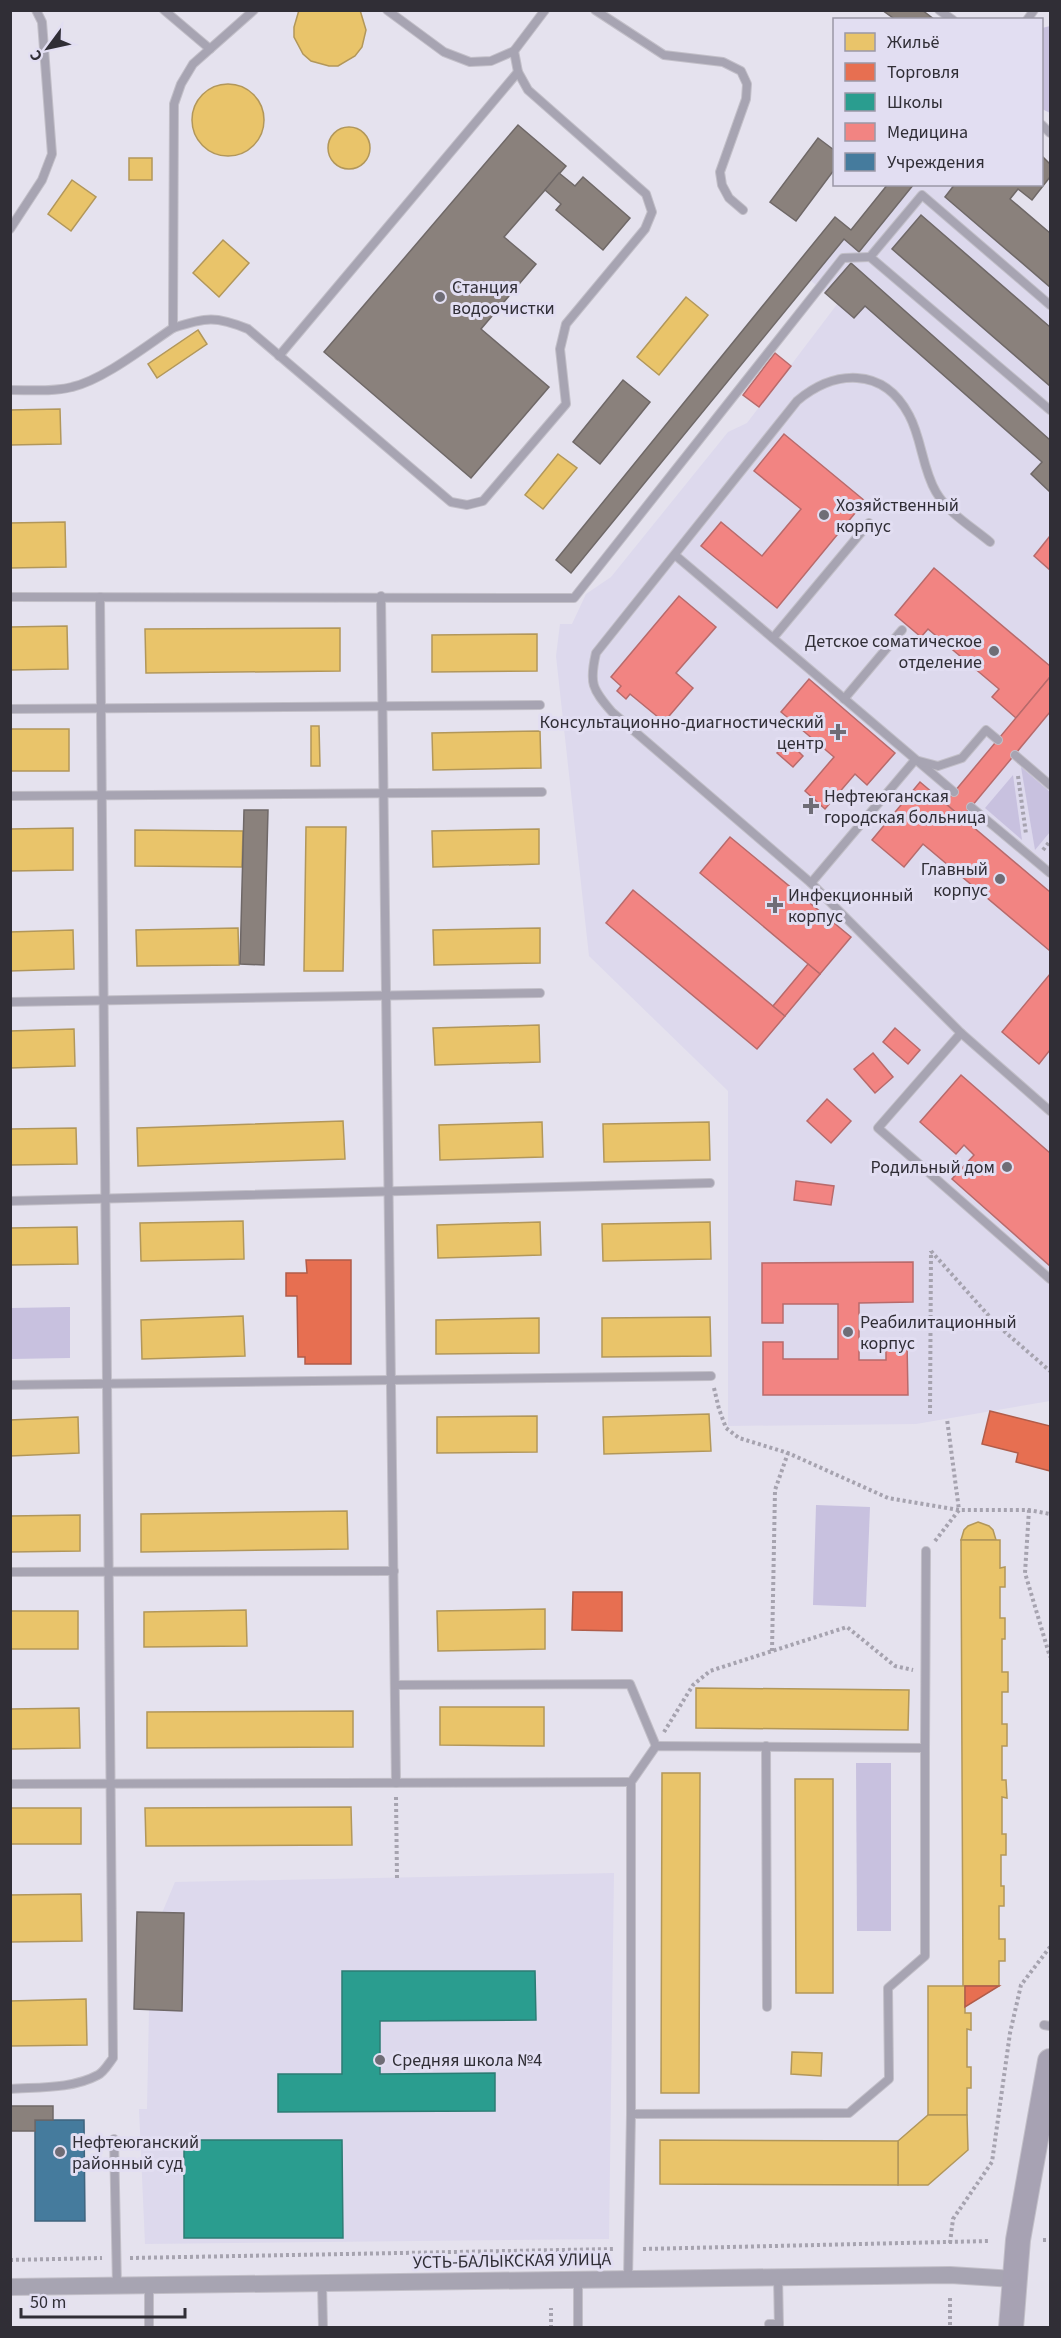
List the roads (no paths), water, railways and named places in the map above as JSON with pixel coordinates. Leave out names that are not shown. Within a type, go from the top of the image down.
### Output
[{"type":"main road","points":[[1011,2328],[1018,2240],[1050,2061]]},
{"type":"street","name":"УСТЬ-БАЛЫКСКАЯ УЛИЦА","points":[[10,2287],[950,2275],[1014,2279]]},
{"type":"lane","points":[[10,229],[42,180],[52,154],[42,22],[36,10]]},
{"type":"lane","points":[[164,10],[210,49]]},
{"type":"lane","points":[[173,328],[174,104],[181,84],[193,64],[254,10]]},
{"type":"lane","points":[[387,10],[444,52],[470,62],[491,61],[514,51],[540,13]]},
{"type":"lane","points":[[595,10],[664,55],[723,62],[741,71],[747,84],[746,99],[720,172],[722,185],[729,198],[743,210]]},
{"type":"lane","points":[[10,390],[50,390],[74,387],[95,378],[173,328],[199,320],[224,319],[248,329],[450,502],[467,505],[483,501],[566,404],[560,349],[566,324],[645,229],[652,212],[646,194],[528,90],[518,72],[514,51]]},
{"type":"lane","points":[[279,356],[518,72]]},
{"type":"lane","points":[[870,257],[922,195],[1050,305]]},
{"type":"lane","points":[[10,597],[574,598],[843,258],[870,257],[1050,410]]},
{"type":"lane","points":[[990,542],[951,510],[938,496],[930,482],[915,431],[901,402],[872,380],[852,376],[831,380],[811,390],[797,401],[596,652],[591,673],[596,693],[612,712],[811,883],[961,1033],[1050,1111]]},
{"type":"lane","points":[[773,638],[868,523]]},
{"type":"lane","points":[[675,555],[954,792]]},
{"type":"lane","points":[[381,596],[396,1783]]},
{"type":"lane","points":[[10,2089],[78,2083],[100,2074],[113,2058],[100,597]]},
{"type":"lane","points":[[844,699],[902,630]]},
{"type":"lane","points":[[10,709],[540,705]]},
{"type":"lane","points":[[915,760],[938,766],[962,758],[986,730],[998,740]]},
{"type":"lane","points":[[1015,755],[1050,785]]},
{"type":"lane","points":[[811,883],[915,760]]},
{"type":"lane","points":[[10,796],[542,792]]},
{"type":"lane","points":[[971,807],[1050,873]]},
{"type":"lane","points":[[10,1002],[540,993]]},
{"type":"lane","points":[[961,1033],[878,1128],[1050,1279]]},
{"type":"lane","points":[[10,1201],[711,1183]]},
{"type":"lane","points":[[10,1385],[711,1376]]},
{"type":"lane","points":[[631,2114],[849,2113],[890,2079],[888,1988],[925,1956],[926,1551]]},
{"type":"lane","points":[[10,1572],[394,1571]]},
{"type":"lane","points":[[395,1685],[630,1683],[656,1746]]},
{"type":"lane","points":[[656,1746],[925,1748]]},
{"type":"lane","points":[[628,2279],[632,1782],[656,1746]]},
{"type":"lane","points":[[766,1746],[767,2007]]},
{"type":"lane","points":[[10,1784],[632,1782]]},
{"type":"lane","points":[[114,2139],[117,2286]]},
{"type":"lane","points":[[776,2325],[778,2277]]},
{"type":"lane","points":[[578,2280],[578,2328]]},
{"type":"lane","points":[[322,2283],[322,2328]]},
{"type":"lane","points":[[149,2285],[149,2328]]},
{"type":"place","name":"Станция водоочистки","points":[[440,297]]},
{"type":"place","name":"Хозяйственный корпус","points":[[824,515]]},
{"type":"place","name":"Детское соматическое отделение","points":[[994,651]]},
{"type":"place","name":"Консультационно-диагностический центр","points":[[838,732]]},
{"type":"place","name":"Нефтеюганская городская больница","points":[[811,806]]},
{"type":"place","name":"Главный корпус","points":[[1000,879]]},
{"type":"place","name":"Инфекционный корпус","points":[[775,905]]},
{"type":"place","name":"Родильный дом","points":[[1007,1167]]},
{"type":"place","name":"Реабилитационный корпус","points":[[848,1332]]},
{"type":"place","name":"Средняя школа №4","points":[[380,2060]]},
{"type":"place","name":"Нефтеюганский районный суд","points":[[60,2152]]}]
